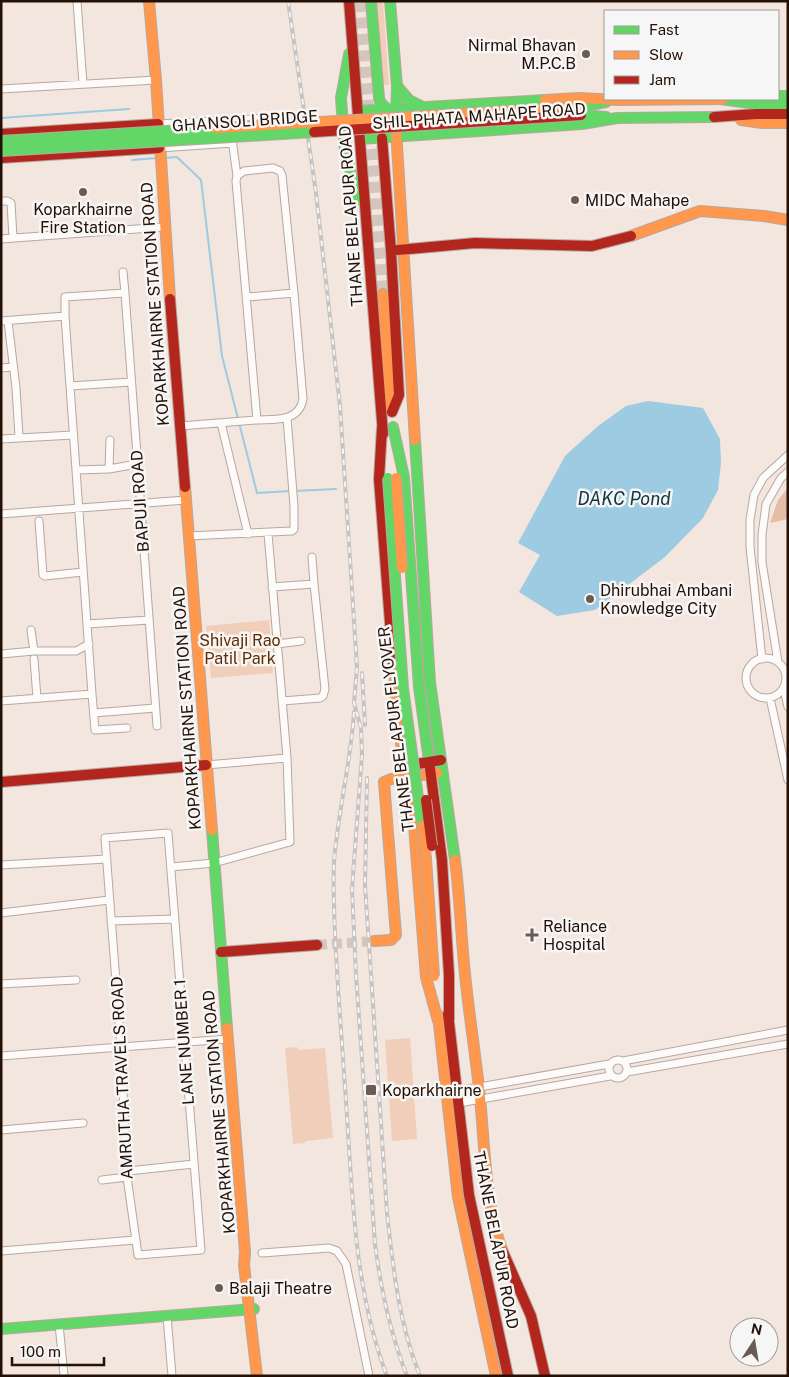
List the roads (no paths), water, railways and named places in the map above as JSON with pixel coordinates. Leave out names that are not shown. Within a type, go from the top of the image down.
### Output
[{"type":"main road","name":"KOPARKHAIRNE STATION ROAD","points":[[149,1],[156,80],[164,227],[245,1252],[244,1265],[263,1376]]},
{"type":"main road","name":"THANE BELAPUR ROAD","points":[[349,1],[366,223],[387,428]]},
{"type":"main road","points":[[371,1],[379,98],[380,102],[392,109]]},
{"type":"main road","points":[[390,1],[397,86],[392,109],[397,137],[430,682],[461,909],[464,973],[480,1099],[486,1174],[495,1224],[502,1249],[531,1316],[545,1376]]},
{"type":"main road","points":[[352,39],[341,98],[345,152],[366,223]]},
{"type":"main road","points":[[397,86],[409,100],[422,107]]},
{"type":"main road","name":"SHIL PHATA MAHAPE ROAD","points":[[358,111],[579,98],[604,99]]},
{"type":"main road","name":"SHIL PHATA MAHAPE ROAD","points":[[580,111],[617,100]]},
{"type":"main road","points":[[724,100],[756,109],[788,114]]},
{"type":"main road","points":[[720,117],[756,109],[788,105]]},
{"type":"main road","points":[[580,111],[617,118]]},
{"type":"main road","name":"GHANSOLI BRIDGE","points":[[1,141],[580,111]]},
{"type":"main road","name":"GHANSOLI BRIDGE","points":[[1,151],[580,111]]},
{"type":"main road","points":[[720,117],[762,123],[788,123]]},
{"type":"main road","name":"SHIL PHATA MAHAPE ROAD","points":[[360,140],[582,124],[617,118],[720,117]]},
{"type":"main road","points":[[1,134],[158,124]]},
{"type":"main road","points":[[382,138],[391,251],[399,395],[387,428],[380,488],[395,690],[418,861],[426,977],[438,1021]]},
{"type":"main road","points":[[1,158],[159,154]]},
{"type":"main road","points":[[391,251],[475,244],[592,246],[639,234],[700,211],[788,219]]},
{"type":"main road","points":[[383,294],[392,412]]},
{"type":"main road","points":[[387,428],[404,477],[419,687],[442,860],[449,975],[449,1020]]},
{"type":"main road","name":"THANE BELAPUR FLYOVER","points":[[387,428],[392,478],[403,688],[425,850],[438,975]]},
{"type":"main road","points":[[405,766],[441,760]]},
{"type":"main road","points":[[1,782],[206,765]]},
{"type":"main road","points":[[374,941],[391,940],[396,935],[384,782],[392,779],[443,772]]},
{"type":"main road","points":[[221,952],[317,945]]},
{"type":"main road","points":[[438,975],[449,1020]]},
{"type":"main road","points":[[438,975],[438,1021]]},
{"type":"main road","name":"THANE BELAPUR ROAD","points":[[449,1020],[469,1195],[508,1376]]},
{"type":"main road","name":"THANE BELAPUR ROAD","points":[[438,1021],[458,1197],[496,1376]]},
{"type":"main road","name":"KOPARKHAIRNE STATION ROAD","points":[[252,1309],[257,1376]]},
{"type":"main road","points":[[1,1329],[252,1309]]},
{"type":"street","points":[[78,1],[83,84]]},
{"type":"street","points":[[1,89],[156,80]]},
{"type":"street","points":[[158,124],[268,118]]},
{"type":"street","points":[[229,120],[237,176],[247,297],[254,420]]},
{"type":"street","points":[[159,154],[233,143]]},
{"type":"street","points":[[180,426],[287,418],[297,412],[302,405],[294,293],[282,175],[280,171],[273,168],[244,171],[237,176]]},
{"type":"street","points":[[1,201],[7,200],[11,203],[14,238]]},
{"type":"street","points":[[1,239],[164,227]]},
{"type":"street","name":"BAPUJI ROAD","points":[[123,272],[157,726]]},
{"type":"street","points":[[125,293],[65,297],[65,316],[95,730],[127,728]]},
{"type":"street","points":[[247,297],[294,293]]},
{"type":"street","points":[[19,437],[13,367],[4,321],[65,316]]},
{"type":"street","points":[[1,368],[13,367]]},
{"type":"street","points":[[70,386],[131,382]]},
{"type":"street","points":[[188,536],[292,532],[294,529],[294,506],[287,418]]},
{"type":"street","points":[[221,423],[248,534]]},
{"type":"street","points":[[1,439],[74,435]]},
{"type":"street","points":[[109,469],[110,440]]},
{"type":"street","points":[[762,659],[750,547],[750,520],[754,494],[763,478],[788,455]]},
{"type":"street","points":[[76,470],[109,469],[137,464]]},
{"type":"street","points":[[778,662],[762,562],[762,534],[766,504],[781,478],[788,472]]},
{"type":"street","points":[[1,514],[186,500]]},
{"type":"street","points":[[39,521],[43,575],[83,572]]},
{"type":"street","points":[[171,867],[214,863],[290,842],[282,701],[268,533]]},
{"type":"street","points":[[282,701],[320,698],[324,693],[312,558]]},
{"type":"street","points":[[272,587],[314,584]]},
{"type":"street","points":[[87,624],[149,620]]},
{"type":"street","points":[[32,630],[37,698]]},
{"type":"street","points":[[277,644],[300,641]]},
{"type":"street","points":[[1,654],[34,655],[76,651],[89,644]]},
{"type":"street","points":[[784,689],[776,696],[770,698],[755,695],[746,681],[748,670],[762,659],[768,658],[778,662],[787,677],[784,689],[788,707]]},
{"type":"street","points":[[1,701],[92,694]]},
{"type":"street","points":[[770,698],[788,780]]},
{"type":"street","points":[[94,712],[155,708]]},
{"type":"street","points":[[206,765],[286,758]]},
{"type":"street","name":"AMRUTHA TRAVELS ROAD","points":[[135,1240],[128,1174],[121,1047],[105,838],[168,833]]},
{"type":"street","name":"LANE NUMBER 1","points":[[135,1240],[138,1255],[200,1250],[168,833]]},
{"type":"street","points":[[1,866],[107,859]]},
{"type":"street","points":[[1,913],[109,900]]},
{"type":"street","points":[[112,921],[175,919]]},
{"type":"street","points":[[1,984],[76,980]]},
{"type":"street","points":[[610,1076],[608,1070],[614,1060],[623,1061],[788,1030]]},
{"type":"street","points":[[1,1056],[228,1039]]},
{"type":"street","points":[[459,1103],[610,1076],[620,1078],[627,1072],[788,1044]]},
{"type":"street","points":[[623,1061],[627,1066],[627,1072]]},
{"type":"street","points":[[457,1091],[610,1064]]},
{"type":"street","points":[[1,1130],[83,1123]]},
{"type":"street","points":[[102,1180],[194,1164]]},
{"type":"street","points":[[1,1251],[135,1240]]},
{"type":"street","points":[[262,1253],[329,1248],[338,1251],[346,1264],[368,1376]]},
{"type":"street","points":[[167,1316],[172,1376]]},
{"type":"street","points":[[59,1324],[64,1376]]},
{"type":"water","name":"DAKC Pond","points":[[648,401],[703,408],[720,439],[721,463],[718,490],[703,518],[665,557],[595,610],[557,616],[519,592],[540,555],[518,543],[565,456],[598,426],[626,406]]},
{"type":"waterway","points":[[1,118],[129,109]]},
{"type":"waterway","points":[[164,158],[177,157],[201,180],[222,356],[257,493],[290,491]]},
{"type":"waterway","points":[[132,160],[157,158]]},
{"type":"waterway","points":[[294,491],[336,489]]},
{"type":"tunnel","points":[[360,1],[383,294]]},
{"type":"tunnel","points":[[317,945],[374,941]]},
{"type":"railway","points":[[288,1],[316,193],[340,406],[357,667],[354,703],[361,728],[362,755],[352,889],[356,975],[375,1244],[387,1311],[407,1376]]},
{"type":"railway","points":[[362,673],[365,725]]},
{"type":"railway","points":[[354,712],[334,862],[336,951],[355,1227],[366,1303],[375,1340],[387,1376]]},
{"type":"railway","points":[[367,778],[365,885],[387,1213],[402,1316],[420,1376]]},
{"type":"place","name":"Nirmal Bhavan M.P.C.B","points":[[586,54]]},
{"type":"place","name":"Koparkhairne Fire Station","points":[[83,192]]},
{"type":"place","name":"MIDC Mahape","points":[[575,200]]},
{"type":"place","name":"Dhirubhai Ambani Knowledge City","points":[[590,599]]},
{"type":"place","name":"Reliance Hospital","points":[[532,935]]},
{"type":"place","name":"Koparkhairne","points":[[371,1090]]},
{"type":"place","name":"Balaji Theatre","points":[[219,1288]]},
{"type":"park label","name":"Shivaji Rao Patil Park","points":[[240,649]]}]
